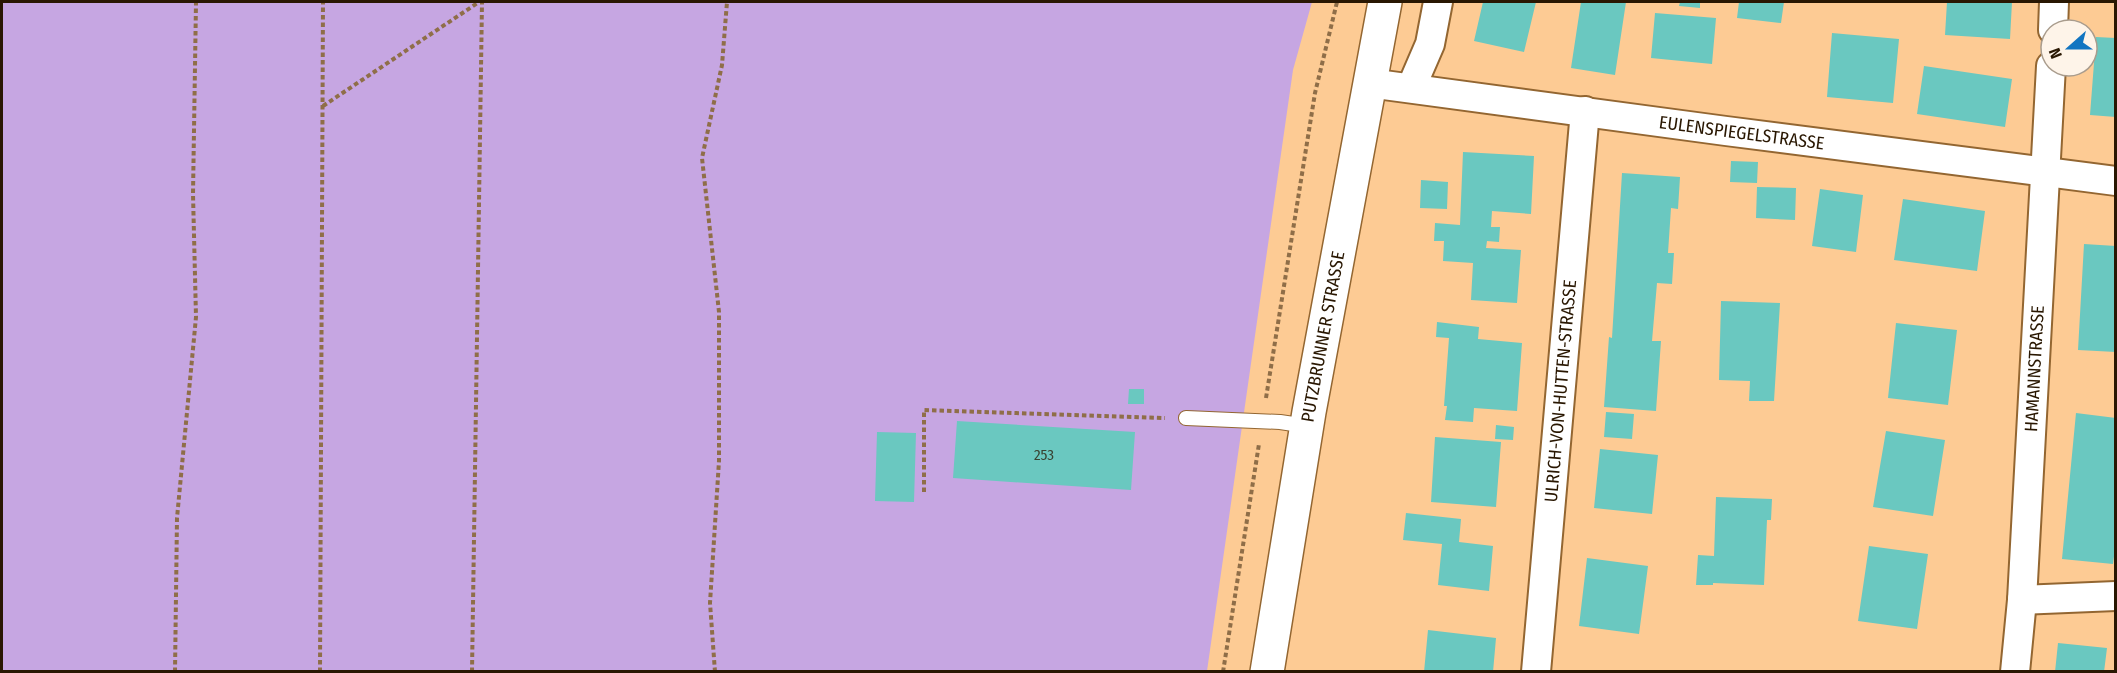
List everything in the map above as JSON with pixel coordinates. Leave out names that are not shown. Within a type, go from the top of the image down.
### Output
[{"type":"main road","name":"PUTZBRUNNER STRASSE","points":[[1267,672],[1307,426],[1385,2]]},
{"type":"street","points":[[1411,88],[1430,44],[1438,2]]},
{"type":"street","points":[[2053,18],[2054,2]]},
{"type":"street","name":"HAMANNSTRASSE","points":[[2015,672],[2022,600],[2050,78]]},
{"type":"street","name":"EULENSPIEGELSTRASSE","points":[[1369,83],[2115,181]]},
{"type":"street","name":"ULRICH-VON-HUTTEN-STRASSE","points":[[1536,672],[1585,111]]},
{"type":"street","points":[[2022,600],[2115,596]]},
{"type":"lane","points":[[1186,418],[1307,426]]},
{"type":"path","points":[[175,672],[177,518],[196,317],[193,194],[196,2]]},
{"type":"path","points":[[320,672],[324,2]]},
{"type":"path","points":[[322,106],[480,2]]},
{"type":"path","points":[[472,672],[480,2]]},
{"type":"path","points":[[715,672],[710,603],[719,462],[719,312],[702,158],[722,65],[727,2]]},
{"type":"path","points":[[1222,672],[1316,93],[1337,2]]},
{"type":"path","points":[[924,492],[924,410],[1186,418]]},
{"type":"shaded area","points":[[2,2],[1312,2],[1293,70],[1207,671],[2,671]]},
{"type":"building","points":[[1483,2],[1536,2],[1524,52],[1474,41]]},
{"type":"building","points":[[1581,2],[1626,2],[1615,75],[1571,68]]},
{"type":"building","points":[[1680,2],[1700,2],[1700,8],[1679,6]]},
{"type":"building","points":[[1739,2],[1784,2],[1781,23],[1737,18]]},
{"type":"building","points":[[1947,2],[2012,2],[2010,39],[1945,35]]},
{"type":"building","points":[[1655,13],[1716,18],[1712,64],[1651,58]]},
{"type":"building","points":[[1832,33],[1899,39],[1893,103],[1827,97]]},
{"type":"building","points":[[2099,37],[2116,38],[2116,117],[2090,115],[2093,78],[2099,78]]},
{"type":"building","points":[[1924,66],[2012,79],[2005,127],[1917,114]]},
{"type":"building","points":[[1463,152],[1534,156],[1531,214],[1492,211],[1491,227],[1500,227],[1499,242],[1487,241],[1486,248],[1521,250],[1517,303],[1471,300],[1473,263],[1443,261],[1444,241],[1434,241],[1435,223],[1460,225]]},
{"type":"building","points":[[1731,161],[1758,162],[1757,183],[1730,182]]},
{"type":"building","points":[[1622,173],[1680,177],[1678,209],[1671,208],[1668,253],[1674,253],[1672,284],[1657,283],[1652,341],[1661,341],[1656,411],[1604,407],[1609,337],[1612,338]]},
{"type":"building","points":[[1421,180],[1448,182],[1447,209],[1420,208]]},
{"type":"building","points":[[1757,187],[1796,188],[1795,220],[1756,218]]},
{"type":"building","points":[[1820,189],[1863,195],[1856,252],[1812,246]]},
{"type":"building","points":[[1903,199],[1985,211],[1977,271],[1894,260]]},
{"type":"building","points":[[2084,244],[2116,246],[2116,352],[2078,350]]},
{"type":"building","points":[[1721,301],[1780,303],[1774,401],[1749,401],[1750,381],[1719,380]]},
{"type":"building","points":[[1437,322],[1479,327],[1478,339],[1522,343],[1517,411],[1474,408],[1473,422],[1445,420],[1449,338],[1436,337]]},
{"type":"building","points":[[1896,323],[1957,330],[1948,405],[1888,398]]},
{"type":"building","points":[[1129,389],[1144,389],[1144,404],[1128,404]]},
{"type":"building","points":[[1606,412],[1634,414],[1632,439],[1604,437]]},
{"type":"building","points":[[2076,413],[2116,418],[2116,541],[2113,564],[2062,559]]},
{"type":"building","points":[[957,421],[1135,432],[1131,490],[953,478]]},
{"type":"building","points":[[1496,425],[1514,427],[1513,440],[1495,439]]},
{"type":"building","points":[[1886,431],[1945,440],[1933,516],[1873,507]]},
{"type":"building","points":[[877,432],[916,433],[914,502],[875,501]]},
{"type":"building","points":[[1435,437],[1501,442],[1496,507],[1431,502]]},
{"type":"building","points":[[1600,449],[1658,455],[1652,514],[1594,508]]},
{"type":"building","points":[[1716,497],[1772,499],[1771,520],[1767,520],[1764,585],[1713,583],[1713,585],[1696,585],[1698,555],[1714,556]]},
{"type":"building","points":[[1406,513],[1461,519],[1459,542],[1493,546],[1489,591],[1438,585],[1442,544],[1403,540]]},
{"type":"building","points":[[1869,546],[1928,554],[1917,629],[1858,621]]},
{"type":"building","points":[[1587,558],[1648,566],[1639,634],[1579,626]]},
{"type":"building","points":[[1428,630],[1496,638],[1493,672],[1424,672]]},
{"type":"building","points":[[2058,643],[2107,648],[2104,672],[2055,672]]}]
